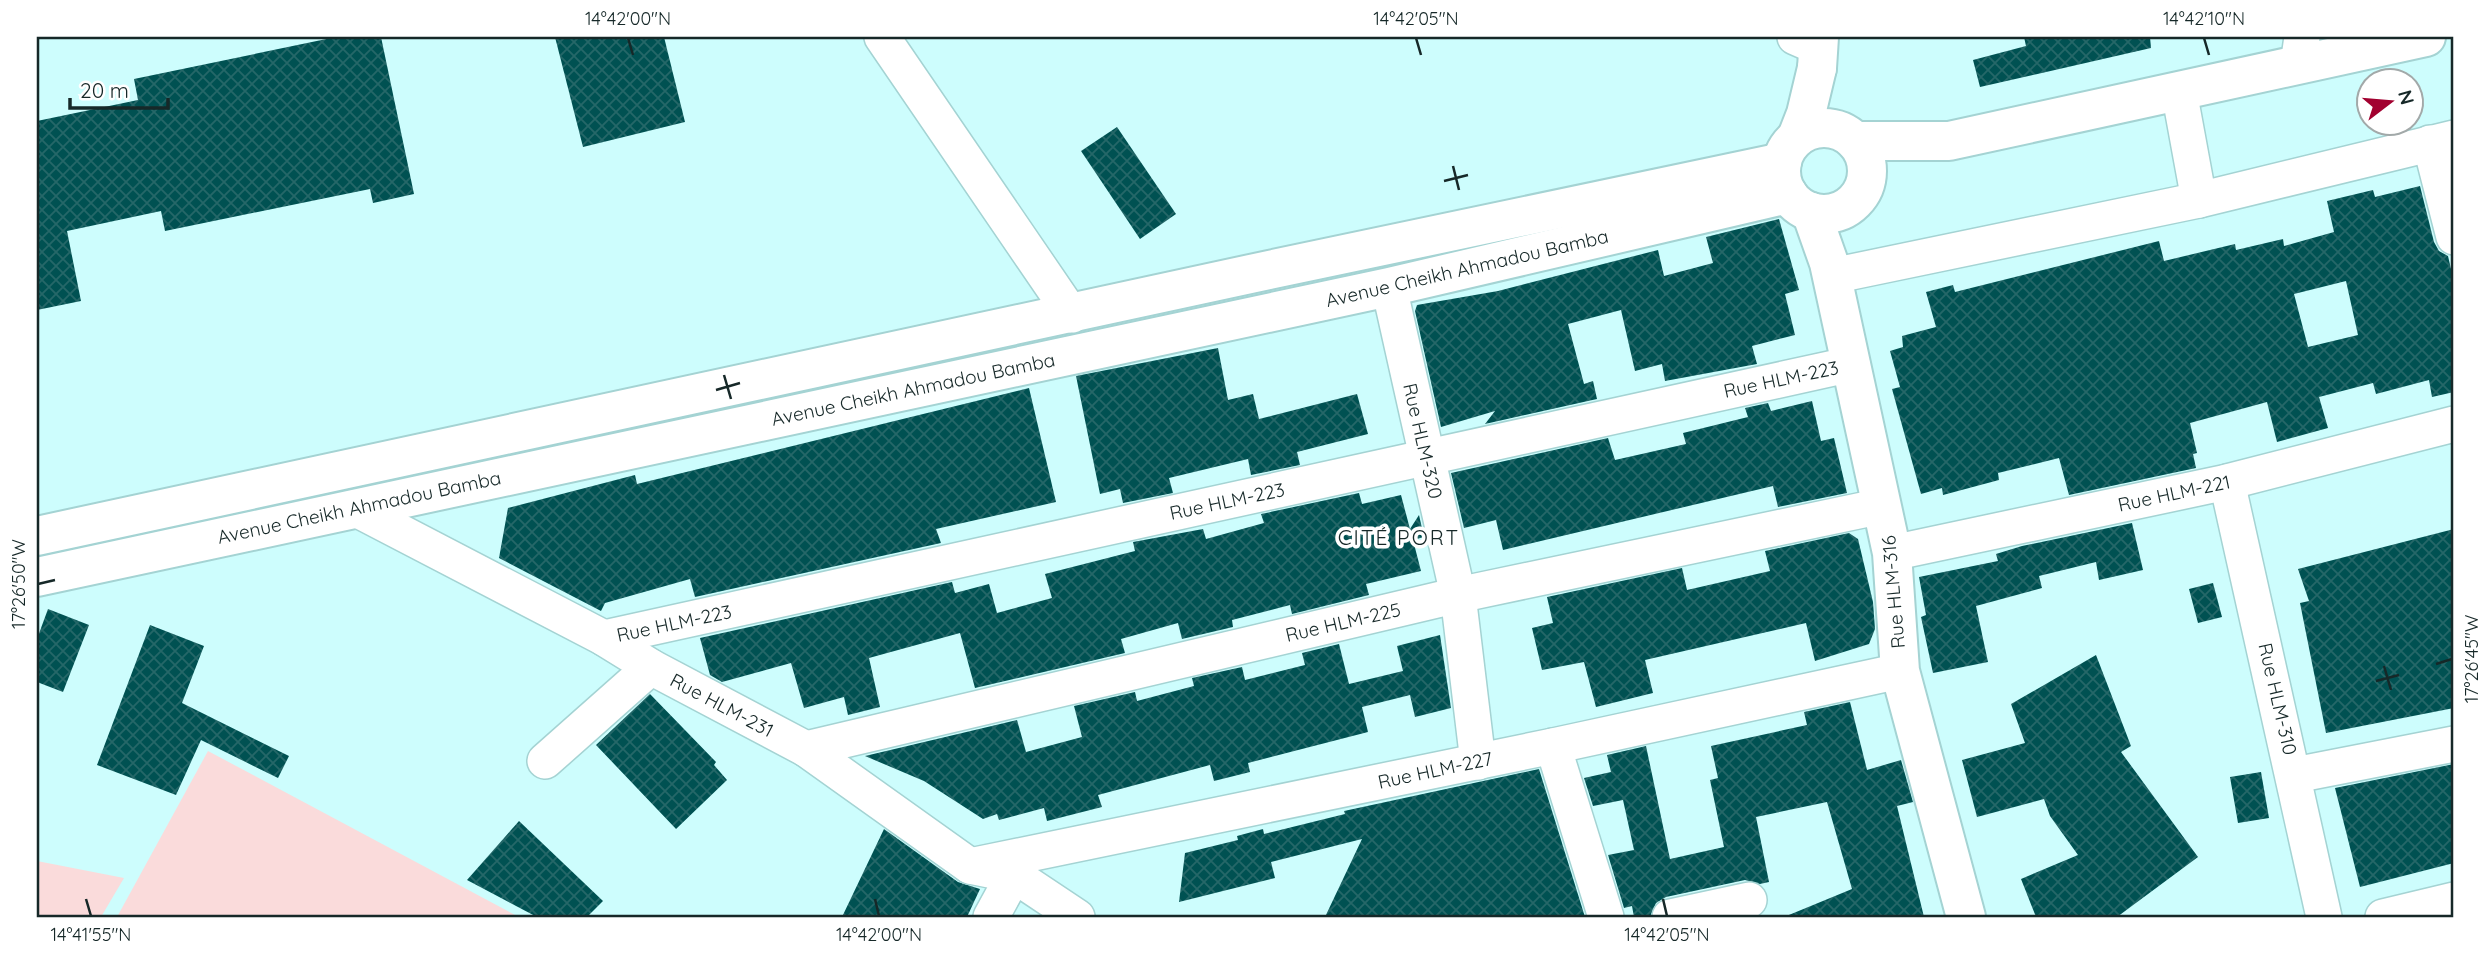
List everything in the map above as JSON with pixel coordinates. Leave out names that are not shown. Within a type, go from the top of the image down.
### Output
[{"type":"street","points":[[882,37],[1072,315]]},
{"type":"street","points":[[1812,47],[1827,99],[1856,150],[1857,200],[1803,184],[1821,128],[1856,150],[1899,166],[1949,141],[2179,90],[2300,51],[2426,37]]},
{"type":"street","name":"Rue HLM-316","points":[[1812,47],[1803,184],[1831,270],[1892,553],[1900,671],[1966,917]]},
{"type":"street","points":[[2179,90],[2199,200]]},
{"type":"street","points":[[1831,270],[2199,200],[2442,140],[2454,237]]},
{"type":"street","name":"Avenue Cheikh Ahmadou Bamba","points":[[37,536],[1072,315],[1269,270],[1803,184]]},
{"type":"street","name":"Avenue Cheikh Ahmadou Bamba","points":[[37,576],[1389,287],[1803,184]]},
{"type":"street","name":"Rue HLM-320","points":[[1389,287],[1458,594],[1478,762]]},
{"type":"street","name":"Rue HLM-223","points":[[604,638],[1852,364]]},
{"type":"street","name":"Rue HLM-221","points":[[1892,553],[2227,482],[2454,424]]},
{"type":"street","name":"Rue HLM-310","points":[[2227,482],[2295,775],[2324,917]]},
{"type":"street","name":"Rue HLM-225","points":[[806,749],[1458,594],[1882,506]]},
{"type":"street","name":"Rue HLM-231","points":[[354,508],[604,638],[651,667],[806,749],[970,866],[1014,875],[1077,917]]},
{"type":"street","points":[[545,761],[651,667]]},
{"type":"street","name":"Rue HLM-227","points":[[970,866],[1478,762],[1900,671]]},
{"type":"street","points":[[2295,775],[2454,744]]},
{"type":"street","points":[[1553,746],[1606,917]]},
{"type":"street","points":[[991,917],[1014,875]]},
{"type":"street","points":[[1670,917],[1749,900]]},
{"type":"street","points":[[2383,917],[2454,900]]},
{"type":"shaded area","points":[[208,751],[519,917],[117,917]]},
{"type":"shaded area","points":[[37,861],[124,878],[101,917],[37,917]]},
{"type":"building","points":[[336,37],[381,37],[414,194],[373,203],[370,189],[165,231],[161,211],[67,231],[81,301],[37,310],[37,121],[138,100],[134,79]]},
{"type":"building","points":[[555,37],[664,37],[685,122],[583,147]]},
{"type":"building","points":[[2024,37],[2150,37],[2151,48],[1980,87],[1973,60],[2026,46]]},
{"type":"building","points":[[1117,127],[1176,214],[1140,239],[1081,151]]},
{"type":"building","points":[[2420,186],[2434,242],[2439,251],[2448,256],[2454,282],[2454,392],[2432,397],[2429,380],[2376,394],[2373,383],[2319,397],[2328,428],[2277,442],[2267,402],[2190,423],[2197,453],[2193,454],[2196,468],[2069,495],[2059,458],[1998,473],[1999,480],[1943,495],[1942,488],[1921,494],[1892,389],[1900,387],[1890,351],[1903,347],[1902,336],[1936,327],[1926,292],[1953,285],[1955,292],[2159,241],[2164,261],[2235,244],[2236,250],[2283,239],[2284,246],[2334,232],[2327,201],[2373,190],[2375,197]],"holes":[[[2346,281],[2358,335],[2308,347],[2294,294]]]},
{"type":"building","points":[[1779,219],[1799,290],[1785,294],[1795,335],[1752,346],[1757,364],[1665,381],[1662,364],[1635,371],[1621,310],[1568,324],[1584,384],[1593,381],[1597,399],[1485,424],[1495,411],[1441,427],[1415,311],[1417,305],[1498,291],[1658,250],[1664,276],[1713,263],[1706,237]]},
{"type":"building","points":[[1218,348],[1228,400],[1253,394],[1259,419],[1357,394],[1368,434],[1297,452],[1300,465],[1251,475],[1248,459],[1169,478],[1173,493],[1123,503],[1120,489],[1100,494],[1076,376]]},
{"type":"building","points":[[1029,388],[1056,502],[936,529],[941,543],[695,597],[690,579],[605,603],[601,611],[499,558],[508,508],[635,475],[637,484]]},
{"type":"building","points":[[1812,401],[1821,441],[1834,438],[1847,493],[1778,507],[1773,486],[1503,550],[1496,520],[1464,528],[1451,473],[1608,438],[1615,460],[1686,444],[1683,433],[1748,417],[1745,408],[1768,403],[1771,411]]},
{"type":"building","points":[[1359,493],[1362,504],[1401,495],[1410,529],[1419,515],[1424,537],[1413,540],[1421,571],[1366,584],[1369,595],[1292,614],[1290,605],[1232,620],[1233,627],[1182,639],[1178,623],[1121,639],[1125,653],[975,688],[960,633],[869,658],[880,707],[848,715],[844,697],[804,708],[791,663],[722,682],[710,675],[700,638],[952,582],[955,593],[989,584],[997,613],[1052,598],[1045,574],[1135,551],[1133,542],[1203,529],[1206,539],[1264,523],[1261,514]]},
{"type":"building","points":[[2132,523],[2143,570],[2099,580],[2096,562],[2039,576],[2042,588],[1976,606],[1988,662],[1933,673],[1921,617],[1926,615],[1919,577],[1998,561],[1996,554],[2022,546]]},
{"type":"building","points":[[2454,529],[2454,708],[2326,733],[2300,603],[2309,601],[2298,569]]},
{"type":"building","points":[[1849,533],[1858,539],[1873,602],[1875,629],[1869,644],[1815,661],[1806,623],[1645,660],[1653,693],[1596,707],[1584,662],[1542,670],[1532,628],[1553,623],[1547,597],[1682,568],[1687,590],[1770,571],[1765,551]]},
{"type":"building","points":[[2213,583],[2222,617],[2198,623],[2189,589]]},
{"type":"building","points":[[48,609],[89,625],[63,692],[37,682],[37,639]]},
{"type":"building","points":[[150,625],[204,646],[182,703],[289,756],[278,778],[201,740],[176,795],[97,765]]},
{"type":"building","points":[[1440,635],[1451,708],[1415,717],[1410,695],[1362,707],[1368,732],[1248,763],[1250,772],[1214,781],[1210,765],[1098,795],[1102,807],[1047,821],[1044,808],[999,820],[997,814],[983,819],[924,781],[865,756],[1017,720],[1026,752],[1082,737],[1074,706],[1135,692],[1137,701],[1194,686],[1192,678],[1242,667],[1245,680],[1305,665],[1302,653],[1339,644],[1349,684],[1403,671],[1397,646]]},
{"type":"building","points":[[2096,655],[2131,746],[2121,752],[2198,857],[2117,917],[2036,917],[2021,879],[2078,855],[2050,816],[2044,799],[1977,817],[1962,760],[2025,743],[2011,704]]},
{"type":"building","points":[[650,694],[716,762],[714,765],[727,780],[676,829],[596,745]]},
{"type":"building","points":[[1850,702],[1867,770],[1901,760],[1913,802],[1897,806],[1924,917],[1784,917],[1852,889],[1827,802],[1756,817],[1769,882],[1760,884],[1745,880],[1666,897],[1656,903],[1650,917],[1634,917],[1632,906],[1624,908],[1608,855],[1634,850],[1623,800],[1593,806],[1584,778],[1611,772],[1607,755],[1646,746],[1670,859],[1724,847],[1710,780],[1718,778],[1711,746],[1807,725],[1804,712]]},
{"type":"building","points":[[2454,764],[2454,863],[2360,887],[2335,788]]},
{"type":"building","points":[[1539,769],[1585,917],[1325,917],[1362,839],[1271,862],[1275,878],[1179,902],[1185,853],[1238,840],[1237,836],[1263,829],[1264,834],[1345,814],[1344,811]]},
{"type":"building","points":[[2261,772],[2269,818],[2238,823],[2230,777]]},
{"type":"building","points":[[519,821],[603,901],[587,917],[537,917],[467,880]]},
{"type":"building","points":[[884,829],[958,882],[980,889],[967,917],[842,917]]},
{"type":"district","name":"CITÉ PORT","points":[[1399,538]]}]
